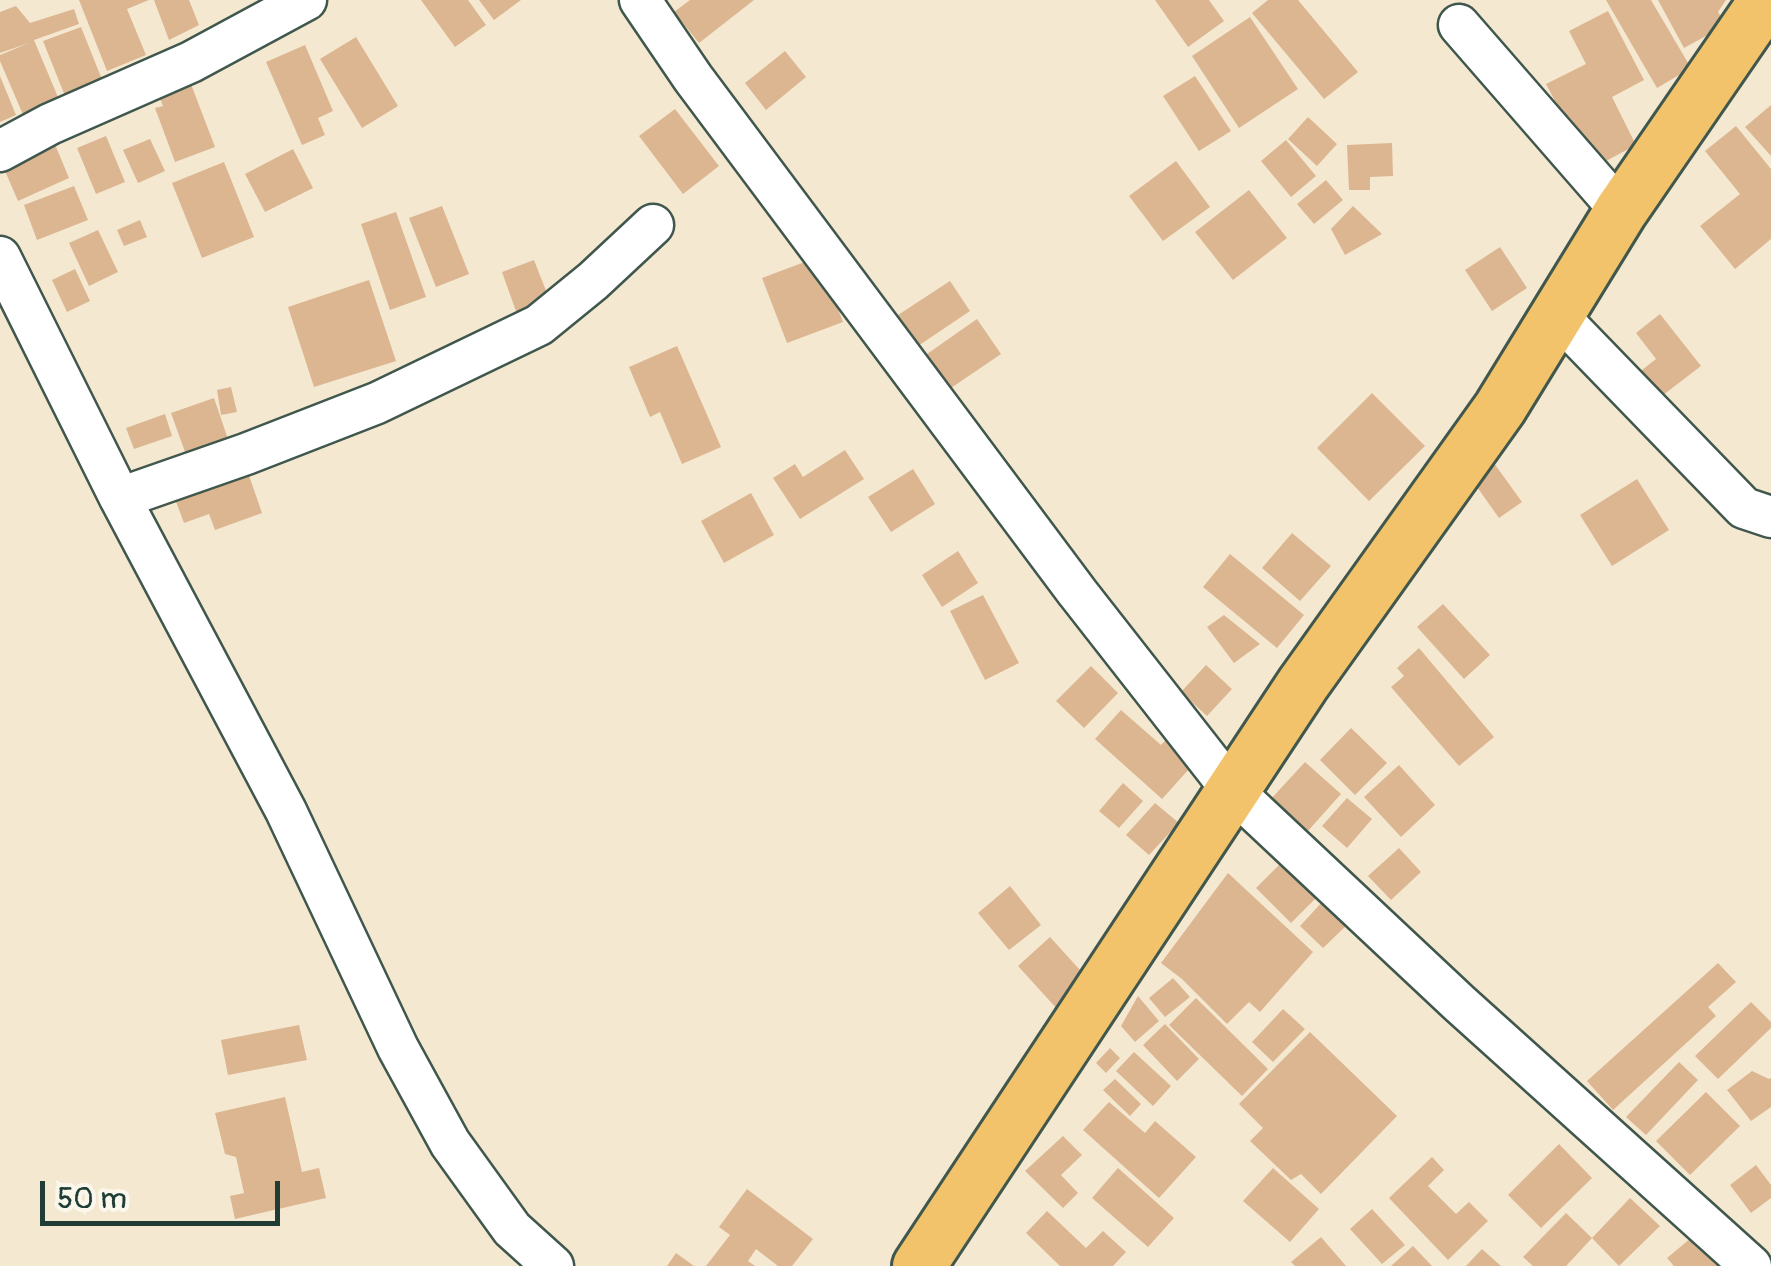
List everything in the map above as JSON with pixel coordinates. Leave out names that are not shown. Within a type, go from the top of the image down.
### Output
[{"type":"main road","points":[[935,1259],[1232,790],[1500,408],[1620,211],[1766,0]]},
{"type":"street","points":[[0,151],[50,124],[191,62],[306,0]]},
{"type":"street","points":[[640,0],[693,78],[1077,592],[1232,790],[1458,1004],[1751,1266]]},
{"type":"street","points":[[1459,25],[1620,211]]},
{"type":"street","points":[[120,498],[376,403],[539,325],[653,226]]},
{"type":"street","points":[[0,257],[120,498],[286,811],[398,1048],[450,1143],[512,1229],[553,1266]]},
{"type":"street","points":[[1557,314],[1744,508],[1771,517]]},
{"type":"building","points":[[79,0],[149,0],[127,9],[146,55],[107,71]]},
{"type":"building","points":[[154,0],[189,0],[199,25],[169,40]]},
{"type":"building","points":[[421,0],[468,0],[486,25],[455,47]]},
{"type":"building","points":[[479,0],[521,0],[494,20]]},
{"type":"building","points":[[690,0],[754,0],[699,43],[674,12]]},
{"type":"building","points":[[1155,0],[1209,0],[1224,21],[1188,47]]},
{"type":"building","points":[[1268,0],[1298,0],[1358,72],[1324,99],[1252,13]]},
{"type":"building","points":[[1606,0],[1651,0],[1691,68],[1657,88]]},
{"type":"building","points":[[1658,0],[1726,0],[1718,12],[1726,25],[1684,48]]},
{"type":"building","points":[[16,6],[30,23],[74,9],[79,24],[34,40],[60,102],[24,117],[0,61],[0,55],[29,43],[0,53],[0,12]]},
{"type":"building","points":[[1608,11],[1644,80],[1612,97],[1636,145],[1591,169],[1546,84],[1586,64],[1569,31]]},
{"type":"building","points":[[1250,17],[1298,89],[1239,128],[1192,56]]},
{"type":"building","points":[[81,27],[105,87],[67,101],[43,41]]},
{"type":"building","points":[[356,37],[398,106],[362,128],[320,59]]},
{"type":"building","points":[[305,45],[333,111],[318,118],[325,135],[302,145],[266,62]]},
{"type":"building","points":[[785,51],[806,77],[766,110],[745,83]]},
{"type":"building","points":[[0,76],[16,115],[0,122]]},
{"type":"building","points":[[1195,76],[1231,131],[1199,151],[1163,96]]},
{"type":"building","points":[[189,79],[215,147],[175,162],[155,108],[163,106],[157,91]]},
{"type":"building","points":[[1771,105],[1771,156],[1745,127]]},
{"type":"building","points":[[675,109],[719,166],[683,194],[639,136]]},
{"type":"building","points":[[1308,117],[1337,144],[1317,166],[1288,139]]},
{"type":"building","points":[[1736,126],[1771,169],[1771,239],[1735,269],[1700,226],[1740,194],[1705,151]]},
{"type":"building","points":[[106,136],[125,182],[96,194],[77,148]]},
{"type":"building","points":[[150,139],[165,171],[138,183],[123,150]]},
{"type":"building","points":[[1286,140],[1316,176],[1291,197],[1261,161]]},
{"type":"building","points":[[54,142],[69,178],[18,201],[2,164]]},
{"type":"building","points":[[1392,143],[1393,176],[1370,177],[1370,190],[1349,190],[1347,145]]},
{"type":"building","points":[[293,149],[313,188],[265,212],[245,174]]},
{"type":"building","points":[[1176,161],[1210,207],[1163,241],[1129,196]]},
{"type":"building","points":[[224,162],[254,237],[202,258],[172,183]]},
{"type":"building","points":[[1326,180],[1343,200],[1314,224],[1297,204]]},
{"type":"building","points":[[74,186],[88,220],[37,240],[24,205]]},
{"type":"building","points":[[1249,190],[1287,238],[1233,280],[1195,232]]},
{"type":"building","points":[[442,206],[469,274],[436,287],[409,218]]},
{"type":"building","points":[[1353,206],[1382,234],[1345,255],[1331,229]]},
{"type":"building","points":[[396,212],[426,297],[390,310],[361,224]]},
{"type":"building","points":[[140,220],[147,237],[124,246],[117,230]]},
{"type":"building","points":[[98,230],[118,272],[89,286],[69,243]]},
{"type":"building","points":[[1500,247],[1527,288],[1492,311],[1465,270]]},
{"type":"building","points":[[818,257],[843,322],[787,343],[762,278]]},
{"type":"building","points":[[534,260],[550,301],[517,314],[502,272]]},
{"type":"building","points":[[75,269],[90,301],[67,312],[52,280]]},
{"type":"building","points":[[369,280],[396,361],[314,387],[288,307]]},
{"type":"building","points":[[950,281],[970,311],[918,346],[898,315]]},
{"type":"building","points":[[1660,314],[1701,366],[1654,402],[1633,377],[1656,359],[1636,333]]},
{"type":"building","points":[[977,319],[1001,354],[951,388],[927,354]]},
{"type":"building","points":[[677,346],[721,447],[682,464],[660,412],[650,417],[629,367]]},
{"type":"building","points":[[231,387],[237,412],[221,415],[217,390]]},
{"type":"building","points":[[1372,393],[1425,446],[1369,501],[1317,448]]},
{"type":"building","points":[[214,398],[231,448],[189,463],[171,413]]},
{"type":"building","points":[[165,414],[172,436],[134,449],[126,428]]},
{"type":"building","points":[[845,450],[864,479],[800,519],[773,478],[795,464],[803,477]]},
{"type":"building","points":[[1491,459],[1522,502],[1499,518],[1477,487]]},
{"type":"building","points":[[245,464],[262,513],[215,530],[209,514],[184,523],[172,491]]},
{"type":"building","points":[[913,469],[935,504],[891,532],[868,497]]},
{"type":"building","points":[[1637,479],[1669,530],[1612,566],[1580,515]]},
{"type":"building","points":[[751,493],[774,535],[724,563],[701,521]]},
{"type":"building","points":[[1292,533],[1331,566],[1300,601],[1262,568]]},
{"type":"building","points":[[958,551],[978,583],[942,607],[922,575]]},
{"type":"building","points":[[1230,554],[1304,615],[1277,648],[1203,587]]},
{"type":"building","points":[[983,595],[1019,663],[985,680],[950,611]]},
{"type":"building","points":[[1443,604],[1490,655],[1464,679],[1417,627]]},
{"type":"building","points":[[1224,615],[1260,644],[1234,663],[1207,627]]},
{"type":"building","points":[[1419,648],[1494,737],[1459,766],[1391,687],[1404,676],[1397,668]]},
{"type":"building","points":[[1206,665],[1232,689],[1207,716],[1181,692]]},
{"type":"building","points":[[1091,666],[1118,693],[1084,728],[1056,701]]},
{"type":"building","points":[[1121,710],[1161,745],[1172,733],[1199,758],[1162,799],[1095,739]]},
{"type":"building","points":[[1351,728],[1387,763],[1355,795],[1320,760]]},
{"type":"building","points":[[1305,762],[1341,794],[1307,832],[1270,800]]},
{"type":"building","points":[[1399,765],[1435,805],[1401,837],[1364,797]]},
{"type":"building","points":[[1123,783],[1143,801],[1119,828],[1099,811]]},
{"type":"building","points":[[1347,798],[1372,819],[1347,848],[1322,826]]},
{"type":"building","points":[[1155,803],[1179,823],[1149,855],[1126,835]]},
{"type":"building","points":[[1399,848],[1421,872],[1391,900],[1368,876]]},
{"type":"building","points":[[1284,860],[1319,895],[1291,923],[1256,888]]},
{"type":"building","points":[[1228,873],[1313,952],[1260,1012],[1249,1002],[1227,1024],[1161,963]]},
{"type":"building","points":[[1010,886],[1041,925],[1009,950],[978,913]]},
{"type":"building","points":[[1324,900],[1348,924],[1323,948],[1300,926]]},
{"type":"building","points":[[1050,937],[1090,981],[1058,1010],[1018,966]]},
{"type":"building","points":[[1718,963],[1736,982],[1708,1007],[1716,1016],[1613,1110],[1587,1081]]},
{"type":"building","points":[[1173,978],[1190,997],[1165,1017],[1149,998]]},
{"type":"building","points":[[1138,996],[1159,1021],[1135,1042],[1121,1026]]},
{"type":"building","points":[[1196,998],[1268,1069],[1242,1096],[1169,1025]]},
{"type":"building","points":[[1751,1002],[1771,1022],[1771,1028],[1718,1079],[1695,1056]]},
{"type":"building","points":[[1283,1009],[1305,1029],[1273,1062],[1252,1042]]},
{"type":"building","points":[[1165,1024],[1199,1059],[1177,1081],[1143,1045]]},
{"type":"building","points":[[299,1025],[307,1060],[228,1075],[221,1040]]},
{"type":"building","points":[[1310,1032],[1397,1116],[1321,1194],[1301,1174],[1291,1180],[1250,1141],[1263,1128],[1239,1104]]},
{"type":"building","points":[[1110,1048],[1120,1058],[1106,1073],[1096,1063]]},
{"type":"building","points":[[1134,1052],[1171,1086],[1153,1106],[1116,1071]]},
{"type":"building","points":[[1679,1062],[1698,1080],[1646,1135],[1626,1117]]},
{"type":"building","points":[[1752,1071],[1771,1078],[1771,1107],[1751,1121],[1727,1090]]},
{"type":"building","points":[[1115,1079],[1141,1104],[1130,1116],[1103,1090]]},
{"type":"building","points":[[1706,1092],[1740,1126],[1690,1175],[1656,1141]]},
{"type":"building","points":[[285,1097],[302,1172],[319,1168],[326,1198],[235,1219],[230,1196],[244,1193],[236,1157],[225,1154],[215,1113]]},
{"type":"building","points":[[1109,1102],[1145,1133],[1155,1121],[1196,1157],[1159,1198],[1083,1130]]},
{"type":"building","points":[[1063,1136],[1082,1155],[1061,1175],[1078,1193],[1063,1208],[1025,1171]]},
{"type":"building","points":[[1559,1144],[1592,1178],[1541,1228],[1508,1195]]},
{"type":"building","points":[[1432,1157],[1444,1170],[1428,1186],[1456,1214],[1469,1202],[1488,1221],[1448,1260],[1389,1198]]},
{"type":"building","points":[[1756,1165],[1771,1185],[1771,1198],[1751,1213],[1730,1185]]},
{"type":"building","points":[[1118,1168],[1174,1218],[1148,1247],[1092,1198]]},
{"type":"building","points":[[1273,1168],[1319,1209],[1290,1242],[1243,1201]]},
{"type":"building","points":[[747,1189],[813,1239],[792,1266],[778,1266],[756,1249],[748,1261],[755,1266],[706,1266],[730,1235],[719,1227]]},
{"type":"building","points":[[1630,1198],[1660,1226],[1619,1266],[1592,1238]]},
{"type":"building","points":[[1372,1209],[1405,1245],[1382,1264],[1350,1229]]},
{"type":"building","points":[[1047,1211],[1086,1248],[1103,1231],[1126,1252],[1113,1266],[1060,1266],[1026,1233]]},
{"type":"building","points":[[1566,1213],[1592,1238],[1566,1266],[1533,1266],[1523,1257]]},
{"type":"building","points":[[1697,1233],[1726,1266],[1674,1266],[1667,1258]]},
{"type":"building","points":[[1321,1237],[1346,1266],[1295,1266],[1291,1262]]},
{"type":"building","points":[[1413,1246],[1432,1266],[1391,1266]]},
{"type":"building","points":[[1482,1249],[1501,1266],[1466,1266]]},
{"type":"building","points":[[676,1253],[694,1266],[667,1266]]}]
